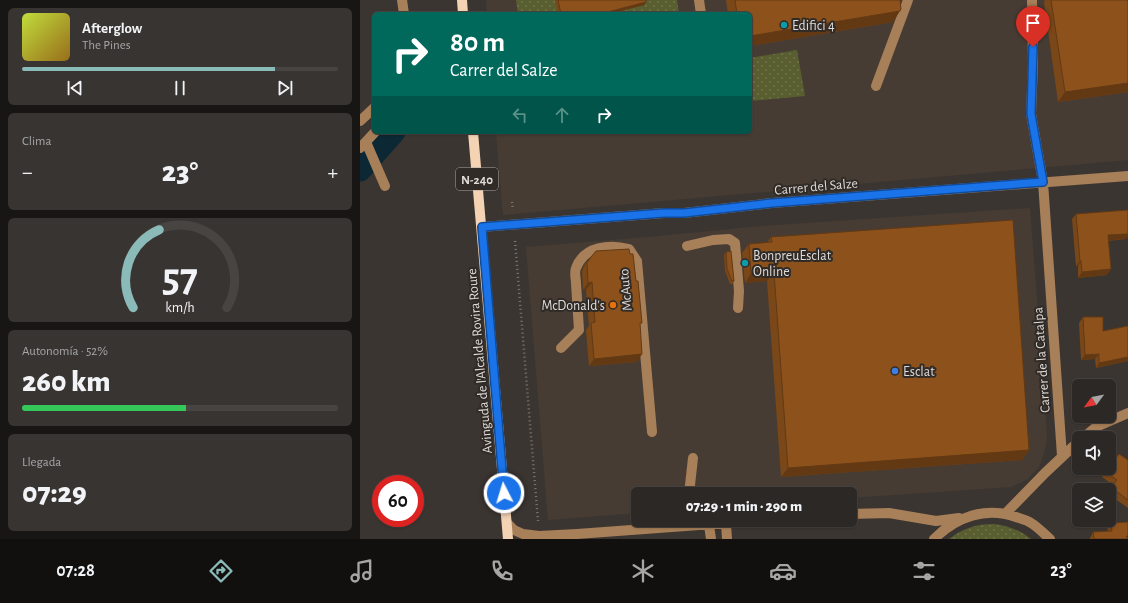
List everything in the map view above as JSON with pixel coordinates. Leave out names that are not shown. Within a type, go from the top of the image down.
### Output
[{"type":"main road","points":[[462,0],[463,12]]},
{"type":"main road","name":"Avinguda de l'Alcalde Rovira Roure","points":[[473,134],[508,539]]},
{"type":"street","points":[[402,0],[404,12]]},
{"type":"street","points":[[699,0],[701,12]]},
{"type":"street","points":[[876,86],[908,0]]},
{"type":"street","name":"Carrer de la Catalpa","points":[[1032,0],[1033,63],[1031,114],[1043,182],[1062,456]]},
{"type":"street","points":[[360,121],[372,110]]},
{"type":"street","points":[[373,134],[365,146],[385,186]]},
{"type":"street","name":"Carrer del Salze","points":[[482,227],[664,213],[684,213],[772,203],[1128,176]]},
{"type":"street","points":[[687,246],[713,240],[730,239],[735,243],[739,291],[738,308]]},
{"type":"street","name":"McAuto","points":[[561,348],[579,330],[576,269],[583,257],[593,250],[608,246],[618,246],[629,249],[637,261],[652,432]]},
{"type":"street","points":[[1091,431],[1096,427],[1128,413]]},
{"type":"street","points":[[1006,514],[1072,447]]},
{"type":"street","points":[[690,487],[693,458]]},
{"type":"street","points":[[857,514],[889,513],[936,521],[963,518],[984,513],[1006,514],[1030,522],[1050,539]]},
{"type":"street","points":[[934,539],[945,529],[963,518]]},
{"type":"street","points":[[507,523],[514,530],[523,534],[539,536],[653,527]]},
{"type":"street","points":[[709,527],[711,539]]},
{"type":"street","points":[[726,527],[727,539]]},
{"type":"path","points":[[512,202],[539,536]]},
{"type":"shaded area","points":[[486,0],[1128,0],[1128,160],[503,215],[496,134],[752,134],[752,12],[487,12]]},
{"type":"shaded area","points":[[1030,208],[1047,435],[1046,445],[1039,467],[1028,479],[1011,487],[857,498],[857,487],[631,487],[631,514],[548,520],[526,247],[762,226]]},
{"type":"green space","points":[[516,0],[677,0],[679,12],[518,12]]},
{"type":"green space","points":[[797,50],[805,96],[752,101],[752,58]]},
{"type":"green space","points":[[994,524],[1014,529],[1031,539],[949,539],[970,527]]},
{"type":"building","points":[[558,0],[646,0],[646,2],[608,12],[561,12]]},
{"type":"building","points":[[735,0],[900,0],[901,9],[900,11],[752,36],[752,12],[737,12]]},
{"type":"building","points":[[1051,0],[1128,0],[1128,83],[1065,92]]},
{"type":"building","points":[[1128,210],[1128,234],[1108,235],[1111,269],[1082,272],[1076,214]]},
{"type":"building","name":"Esclat","points":[[1013,220],[1029,450],[788,468],[774,272],[751,273],[749,244],[772,242],[771,237]]},
{"type":"building","name":"McDonald's","points":[[629,249],[630,254],[633,254],[636,281],[638,281],[642,323],[640,323],[642,354],[594,359],[591,323],[595,322],[592,282],[588,283],[587,263],[596,251]]},
{"type":"building","points":[[731,251],[734,281],[732,281],[727,269],[726,252]]},
{"type":"building","points":[[1083,317],[1103,317],[1103,331],[1128,326],[1128,357],[1099,363],[1099,354],[1085,355]]},
{"type":"building","points":[[1119,454],[1128,460],[1128,500],[1116,491],[1116,483],[1115,483],[1117,480],[1110,475],[1116,475],[1116,458]]},
{"type":"building","points":[[1128,522],[1128,535],[1126,537],[1128,537],[1128,539],[1094,539],[1093,532],[1112,531],[1112,527],[1116,527],[1116,523]]},
{"type":"waterway","points":[[360,170],[392,134]]},
{"type":"place","name":"Edifici 4","points":[[784,25]]},
{"type":"place","name":"BonpreuEsclat Online","points":[[745,263]]},
{"type":"place","name":"McDonald's","points":[[613,305]]},
{"type":"place","name":"Esclat","points":[[895,371]]},
{"type":"route","points":[[504,493],[484,267],[482,227],[664,213],[684,213],[772,203],[1043,182],[1031,114],[1033,47]]}]
